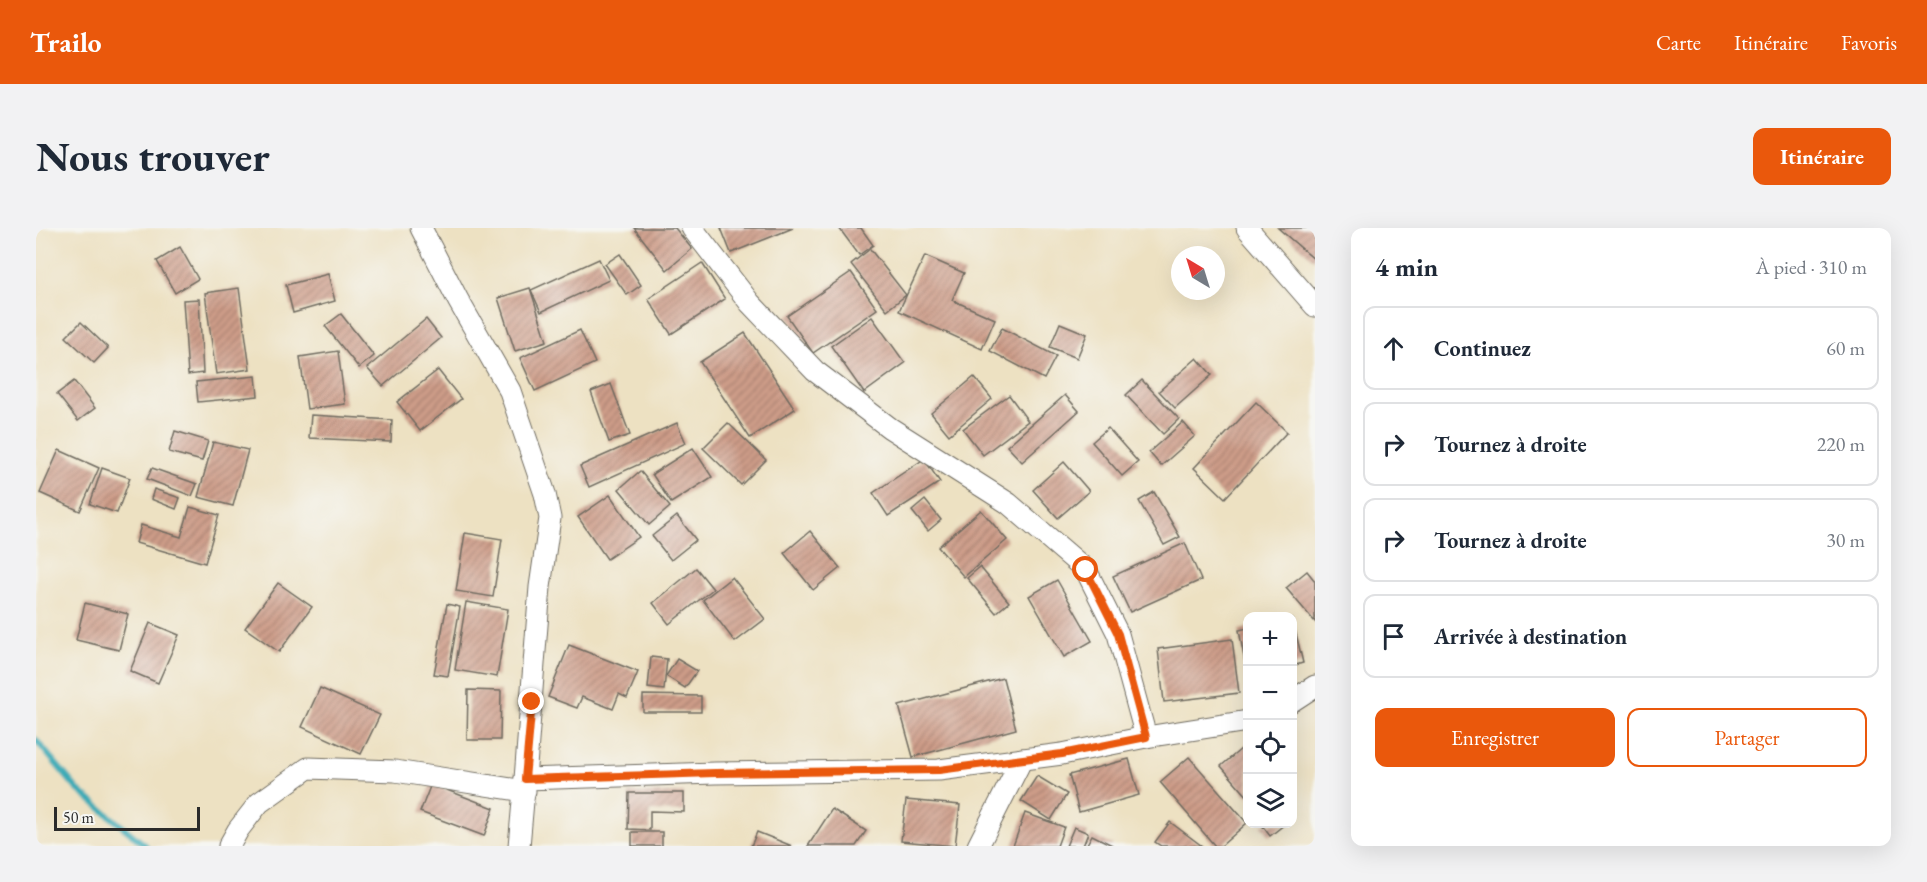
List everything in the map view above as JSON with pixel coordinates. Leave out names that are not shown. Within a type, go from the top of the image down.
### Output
[{"type":"street","points":[[421,228],[458,300],[510,391],[549,510],[550,518],[540,587],[519,846]]},
{"type":"street","points":[[692,228],[750,303],[815,371],[890,428],[1008,503],[1086,570],[1118,634],[1146,737]]},
{"type":"street","points":[[1247,228],[1315,306]]},
{"type":"street","points":[[1297,698],[1315,686]]},
{"type":"street","points":[[229,846],[259,803],[308,768],[395,771],[525,785],[715,773],[939,770],[1062,754],[1146,737],[1243,722]]},
{"type":"street","points":[[978,846],[1022,759]]},
{"type":"building","points":[[634,228],[675,228],[692,249],[667,270]]},
{"type":"building","points":[[721,228],[793,228],[731,253]]},
{"type":"building","points":[[839,228],[861,228],[873,245],[859,255]]},
{"type":"building","points":[[1278,228],[1315,228],[1315,260]]},
{"type":"building","points":[[180,247],[198,279],[175,293],[157,261]]},
{"type":"building","points":[[870,249],[906,295],[887,310],[851,264]]},
{"type":"building","points":[[620,254],[641,285],[627,295],[605,264]]},
{"type":"building","points":[[925,256],[964,273],[952,300],[995,319],[982,349],[899,311]]},
{"type":"building","points":[[599,259],[609,280],[541,312],[531,290]]},
{"type":"building","points":[[702,263],[725,299],[671,334],[648,299]]},
{"type":"building","points":[[851,272],[877,309],[813,353],[787,316]]},
{"type":"building","points":[[328,274],[335,301],[293,313],[286,285]]},
{"type":"building","points":[[239,288],[250,369],[216,374],[205,293]]},
{"type":"building","points":[[530,288],[547,341],[515,351],[498,298]]},
{"type":"building","points":[[199,299],[203,373],[188,375],[183,300]]},
{"type":"building","points":[[341,314],[374,356],[359,368],[325,326]]},
{"type":"building","points":[[872,317],[905,363],[864,393],[831,346]]},
{"type":"building","points":[[426,319],[441,338],[383,386],[367,368]]},
{"type":"building","points":[[81,322],[108,348],[94,363],[66,337]]},
{"type":"building","points":[[1060,323],[1087,334],[1077,358],[1050,347]]},
{"type":"building","points":[[1002,328],[1056,356],[1044,379],[990,351]]},
{"type":"building","points":[[580,330],[595,363],[535,391],[520,358]]},
{"type":"building","points":[[745,333],[795,409],[750,438],[700,362]]},
{"type":"building","points":[[338,351],[345,404],[307,409],[300,357]]},
{"type":"building","points":[[1197,358],[1212,375],[1175,408],[1159,391]]},
{"type":"building","points":[[438,370],[461,399],[420,431],[397,402]]},
{"type":"building","points":[[256,376],[258,396],[198,402],[196,382]]},
{"type":"building","points":[[974,377],[992,399],[949,435],[931,413]]},
{"type":"building","points":[[1142,380],[1179,419],[1163,434],[1126,395]]},
{"type":"building","points":[[74,381],[95,408],[78,421],[57,394]]},
{"type":"building","points":[[611,384],[630,435],[609,442],[591,392]]},
{"type":"building","points":[[1009,395],[1028,421],[983,455],[963,429]]},
{"type":"building","points":[[1065,395],[1079,411],[1022,462],[1007,446]]},
{"type":"building","points":[[1256,402],[1287,432],[1225,498],[1194,468]]},
{"type":"building","points":[[311,415],[392,420],[391,442],[309,438]]},
{"type":"building","points":[[1183,422],[1195,436],[1161,466],[1149,452]]},
{"type":"building","points":[[677,423],[686,443],[589,487],[580,466]]},
{"type":"building","points":[[728,423],[766,460],[741,485],[703,448]]},
{"type":"building","points":[[1108,428],[1138,462],[1122,476],[1092,442]]},
{"type":"building","points":[[175,431],[208,441],[202,461],[169,452]]},
{"type":"building","points":[[213,442],[248,450],[233,506],[198,497]]},
{"type":"building","points":[[693,448],[712,477],[671,503],[652,474]]},
{"type":"building","points":[[59,450],[99,468],[80,511],[40,493]]},
{"type":"building","points":[[924,459],[940,482],[888,516],[873,493]]},
{"type":"building","points":[[1064,462],[1089,491],[1058,518],[1033,490]]},
{"type":"building","points":[[102,468],[130,478],[117,513],[90,504]]},
{"type":"building","points":[[152,468],[197,484],[192,496],[147,479]]},
{"type":"building","points":[[640,471],[670,507],[649,525],[619,489]]},
{"type":"building","points":[[154,489],[180,498],[176,509],[151,499]]},
{"type":"building","points":[[1154,492],[1180,537],[1164,545],[1139,501]]},
{"type":"building","points":[[610,495],[639,537],[607,559],[578,517]]},
{"type":"building","points":[[925,500],[941,520],[928,531],[912,511]]},
{"type":"building","points":[[190,507],[219,515],[205,563],[136,543],[141,525],[181,537]]},
{"type":"building","points":[[981,510],[1007,540],[964,577],[938,547]]},
{"type":"building","points":[[677,516],[696,540],[671,560],[652,536]]},
{"type":"building","points":[[810,531],[840,568],[813,590],[784,553]]},
{"type":"building","points":[[465,533],[502,539],[493,597],[456,591]]},
{"type":"building","points":[[1185,543],[1201,580],[1130,612],[1113,576]]},
{"type":"building","points":[[980,567],[1009,602],[996,613],[967,578]]},
{"type":"building","points":[[696,568],[713,589],[669,624],[653,603]]},
{"type":"building","points":[[1307,571],[1315,581],[1315,622],[1286,588]]},
{"type":"building","points":[[732,577],[765,619],[735,642],[703,600]]},
{"type":"building","points":[[1057,580],[1092,641],[1064,657],[1029,596]]},
{"type":"building","points":[[278,583],[312,607],[279,652],[245,628]]},
{"type":"building","points":[[466,602],[508,609],[497,677],[455,670]]},
{"type":"building","points":[[85,603],[128,614],[119,650],[76,640]]},
{"type":"building","points":[[447,604],[460,607],[448,676],[434,674]]},
{"type":"building","points":[[150,623],[179,635],[158,683],[130,671]]},
{"type":"building","points":[[1243,629],[1243,652],[1239,630]]},
{"type":"building","points":[[1297,638],[1303,663],[1297,665]]},
{"type":"building","points":[[1232,639],[1239,693],[1164,702],[1158,649]]},
{"type":"building","points":[[569,645],[638,672],[627,698],[619,694],[613,709],[582,697],[577,708],[548,697]]},
{"type":"building","points":[[651,657],[667,659],[664,690],[648,688]]},
{"type":"building","points":[[677,659],[697,671],[685,688],[666,676]]},
{"type":"building","points":[[1003,678],[1016,729],[913,757],[899,706]]},
{"type":"building","points":[[320,688],[380,715],[361,754],[302,727]]},
{"type":"building","points":[[468,690],[501,691],[500,740],[467,740]]},
{"type":"building","points":[[643,695],[701,696],[701,712],[643,712]]},
{"type":"building","points":[[1243,747],[1243,791],[1221,766]]},
{"type":"building","points":[[1189,757],[1243,818],[1243,827],[1221,846],[1215,846],[1160,782]]},
{"type":"building","points":[[1129,759],[1139,795],[1079,812],[1069,775]]},
{"type":"building","points":[[1037,776],[1067,794],[1051,820],[1021,801]]},
{"type":"building","points":[[431,784],[494,808],[484,836],[420,812]]},
{"type":"building","points":[[629,793],[684,793],[684,812],[650,811],[650,830],[628,829]]},
{"type":"building","points":[[906,800],[960,805],[955,846],[901,841]]},
{"type":"building","points":[[832,809],[866,831],[856,846],[808,846]]},
{"type":"building","points":[[1025,813],[1064,827],[1057,846],[1013,846]]},
{"type":"building","points":[[1170,822],[1202,846],[1161,846],[1155,842]]},
{"type":"building","points":[[1074,827],[1088,833],[1083,846],[1066,846]]},
{"type":"building","points":[[1264,828],[1280,828],[1270,836]]},
{"type":"building","points":[[632,832],[662,832],[662,846],[632,846]]},
{"type":"building","points":[[757,832],[792,846],[751,846]]},
{"type":"building","points":[[1092,835],[1114,846],[1086,846]]},
{"type":"waterway","points":[[36,740],[77,789],[146,846]]},
{"type":"route","points":[[532,702],[525,779],[715,773],[939,770],[1062,754],[1146,737],[1118,634],[1086,570]]}]
